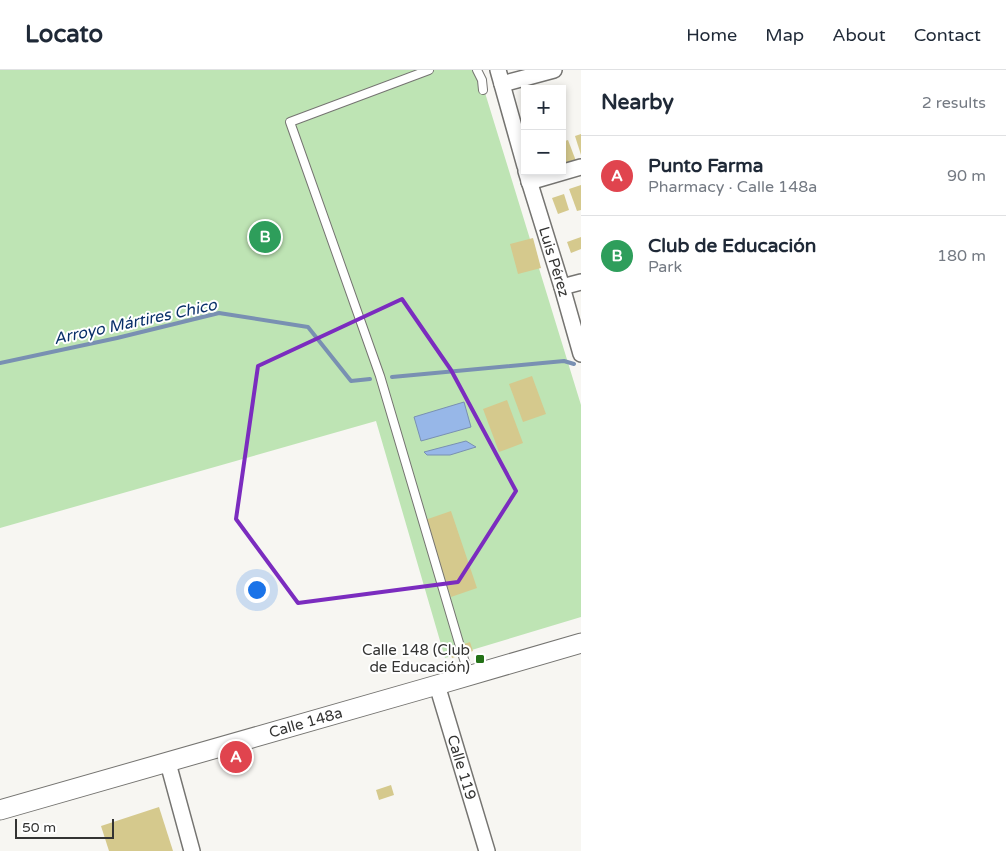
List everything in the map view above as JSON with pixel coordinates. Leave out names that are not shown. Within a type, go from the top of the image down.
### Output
[{"type":"street","points":[[521,152],[500,77],[554,70]]},
{"type":"street","points":[[528,177],[581,167]]},
{"type":"street","name":"Luis Pérez","points":[[528,177],[581,354]]},
{"type":"street","points":[[562,287],[581,282]]},
{"type":"street","name":"Calle 148a","points":[[0,810],[470,676],[581,642]]},
{"type":"street","name":"Calle 119","points":[[438,685],[487,851]]},
{"type":"street","points":[[168,763],[192,851]]},
{"type":"lane","points":[[430,70],[290,122],[380,376],[470,676]]},
{"type":"lane","points":[[477,70],[482,80],[483,90]]},
{"type":"highlighted area","points":[[402,299],[451,370],[516,491],[458,582],[298,603],[236,519],[258,366]]},
{"type":"green space","points":[[0,70],[478,70],[581,405],[581,617],[445,658],[376,421],[0,528]]},
{"type":"water","points":[[464,402],[471,427],[421,441],[414,417]]},
{"type":"water","points":[[466,441],[476,447],[450,455],[427,455],[424,452]]},
{"type":"building","points":[[581,134],[581,155],[575,136]]},
{"type":"building","points":[[568,140],[576,161],[566,165],[566,141]]},
{"type":"building","points":[[581,185],[581,210],[577,211],[569,189]]},
{"type":"building","points":[[564,194],[569,210],[558,214],[552,198]]},
{"type":"building","points":[[581,237],[581,249],[571,253],[567,242]]},
{"type":"building","points":[[533,238],[541,268],[518,274],[510,244]]},
{"type":"building","points":[[532,376],[546,414],[523,422],[509,384]]},
{"type":"building","points":[[507,400],[523,443],[499,452],[483,409]]},
{"type":"building","points":[[451,511],[477,588],[451,597],[425,520]]},
{"type":"building","points":[[470,642],[473,651],[452,658],[449,649]]},
{"type":"building","points":[[391,785],[394,795],[379,800],[376,790]]},
{"type":"building","points":[[159,807],[173,851],[109,851],[101,826]]},
{"type":"waterway","name":"Arroyo Mártires Chico","points":[[0,363],[117,338],[219,313],[308,327],[351,381],[370,379]]},
{"type":"waterway","name":"Arroyo Mártires Chico","points":[[392,377],[564,361],[574,364]]},
{"type":"place","name":"Club de Educación","points":[[265,237]]},
{"type":"place","name":"Calle 148 (Club de Educación)","points":[[480,659]]},
{"type":"place","name":"Punto Farma","points":[[236,757]]}]
